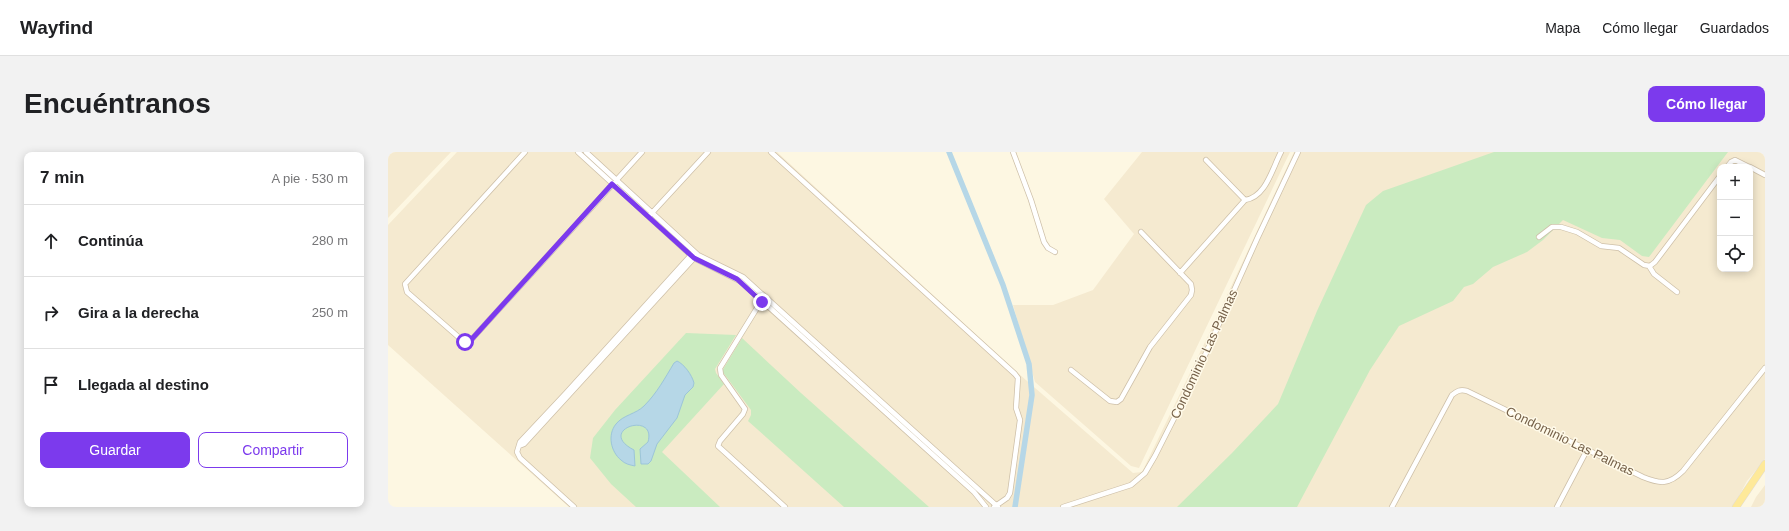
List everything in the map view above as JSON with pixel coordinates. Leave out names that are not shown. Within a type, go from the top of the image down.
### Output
[{"type":"main road","points":[[1736,507],[1765,464]]},
{"type":"street","points":[[525,152],[405,284],[407,292],[463,341],[471,340],[642,152]]},
{"type":"street","points":[[578,152],[612,184],[650,214]]},
{"type":"street","points":[[586,152],[694,255],[737,279],[764,300],[996,506],[1007,498],[1010,493],[1020,420],[1016,408],[1018,378],[772,152]]},
{"type":"street","points":[[650,214],[708,152]]},
{"type":"street","points":[[1014,152],[1044,242],[1048,248],[1055,252]]},
{"type":"street","points":[[1180,274],[1245,200],[1254,198],[1260,193],[1281,152]]},
{"type":"street","name":"Condominio Las Palmas","points":[[1063,507],[1130,485],[1145,474],[1197,373],[1254,245],[1298,152]]},
{"type":"street","points":[[1206,160],[1245,200]]},
{"type":"street","points":[[1730,164],[1735,160],[1744,164]]},
{"type":"street","points":[[1753,169],[1765,175]]},
{"type":"street","points":[[1649,266],[1655,262],[1717,180]]},
{"type":"street","points":[[1539,237],[1552,227],[1561,226],[1577,232],[1600,246],[1619,248],[1644,265],[1649,266],[1654,274],[1678,292]]},
{"type":"street","points":[[1071,370],[1110,401],[1115,403],[1119,401],[1150,347],[1191,295],[1192,286],[1141,232]]},
{"type":"street","points":[[574,507],[520,458],[517,452],[520,442],[694,255]]},
{"type":"street","points":[[764,300],[720,368],[721,375],[745,408],[743,414],[720,441],[718,446],[784,507]]},
{"type":"street","points":[[764,300],[974,492],[986,507]]},
{"type":"street","name":"Condominio Las Palmas","points":[[1392,507],[1452,395],[1461,390],[1467,391],[1650,480],[1663,482],[1673,480],[1683,471],[1765,368]]},
{"type":"street","points":[[1557,507],[1587,450]]},
{"type":"shaded area","points":[[388,152],[451,152],[388,218]]},
{"type":"shaded area","points":[[457,152],[777,152],[1019,374],[1133,473],[1142,472],[1207,338],[1294,152],[1765,152],[1765,459],[1747,481],[1733,507],[569,507],[388,345],[388,225]]},
{"type":"shaded area","points":[[1142,152],[1290,152],[1139,468],[1131,466],[1035,382],[1013,305],[1053,305],[1093,290],[1134,234],[1104,199]]},
{"type":"shaded area","points":[[1765,485],[1765,507],[1751,507],[1756,497]]},
{"type":"green space","points":[[1494,152],[1728,152],[1719,164],[1717,164],[1717,167],[1649,257],[1642,256],[1620,240],[1602,238],[1563,220],[1543,240],[1527,252],[1493,267],[1473,284],[1464,287],[1453,301],[1399,326],[1370,370],[1297,507],[1177,507],[1232,453],[1278,404],[1317,311],[1366,205],[1383,191]]},
{"type":"green space","points":[[686,333],[736,335],[715,369],[716,373],[724,384],[662,452],[720,507],[636,507],[611,484],[590,458],[593,438],[615,410]]},
{"type":"green space","points":[[742,338],[801,393],[929,507],[844,507],[748,421],[751,415],[751,410],[722,371]]},
{"type":"water","points":[[677,361],[690,373],[694,383],[693,387],[685,395],[677,418],[657,444],[651,461],[648,464],[641,464],[640,449],[648,442],[648,432],[644,427],[637,425],[630,426],[624,430],[621,436],[624,443],[634,450],[635,466],[626,463],[615,453],[611,443],[613,428],[619,421],[637,411],[649,401],[674,363]]},
{"type":"waterway","points":[[949,152],[1003,285],[1029,364],[1032,395],[1015,507]]},
{"type":"route","points":[[465,342],[471,340],[612,184],[694,258],[737,279],[762,302]]}]
